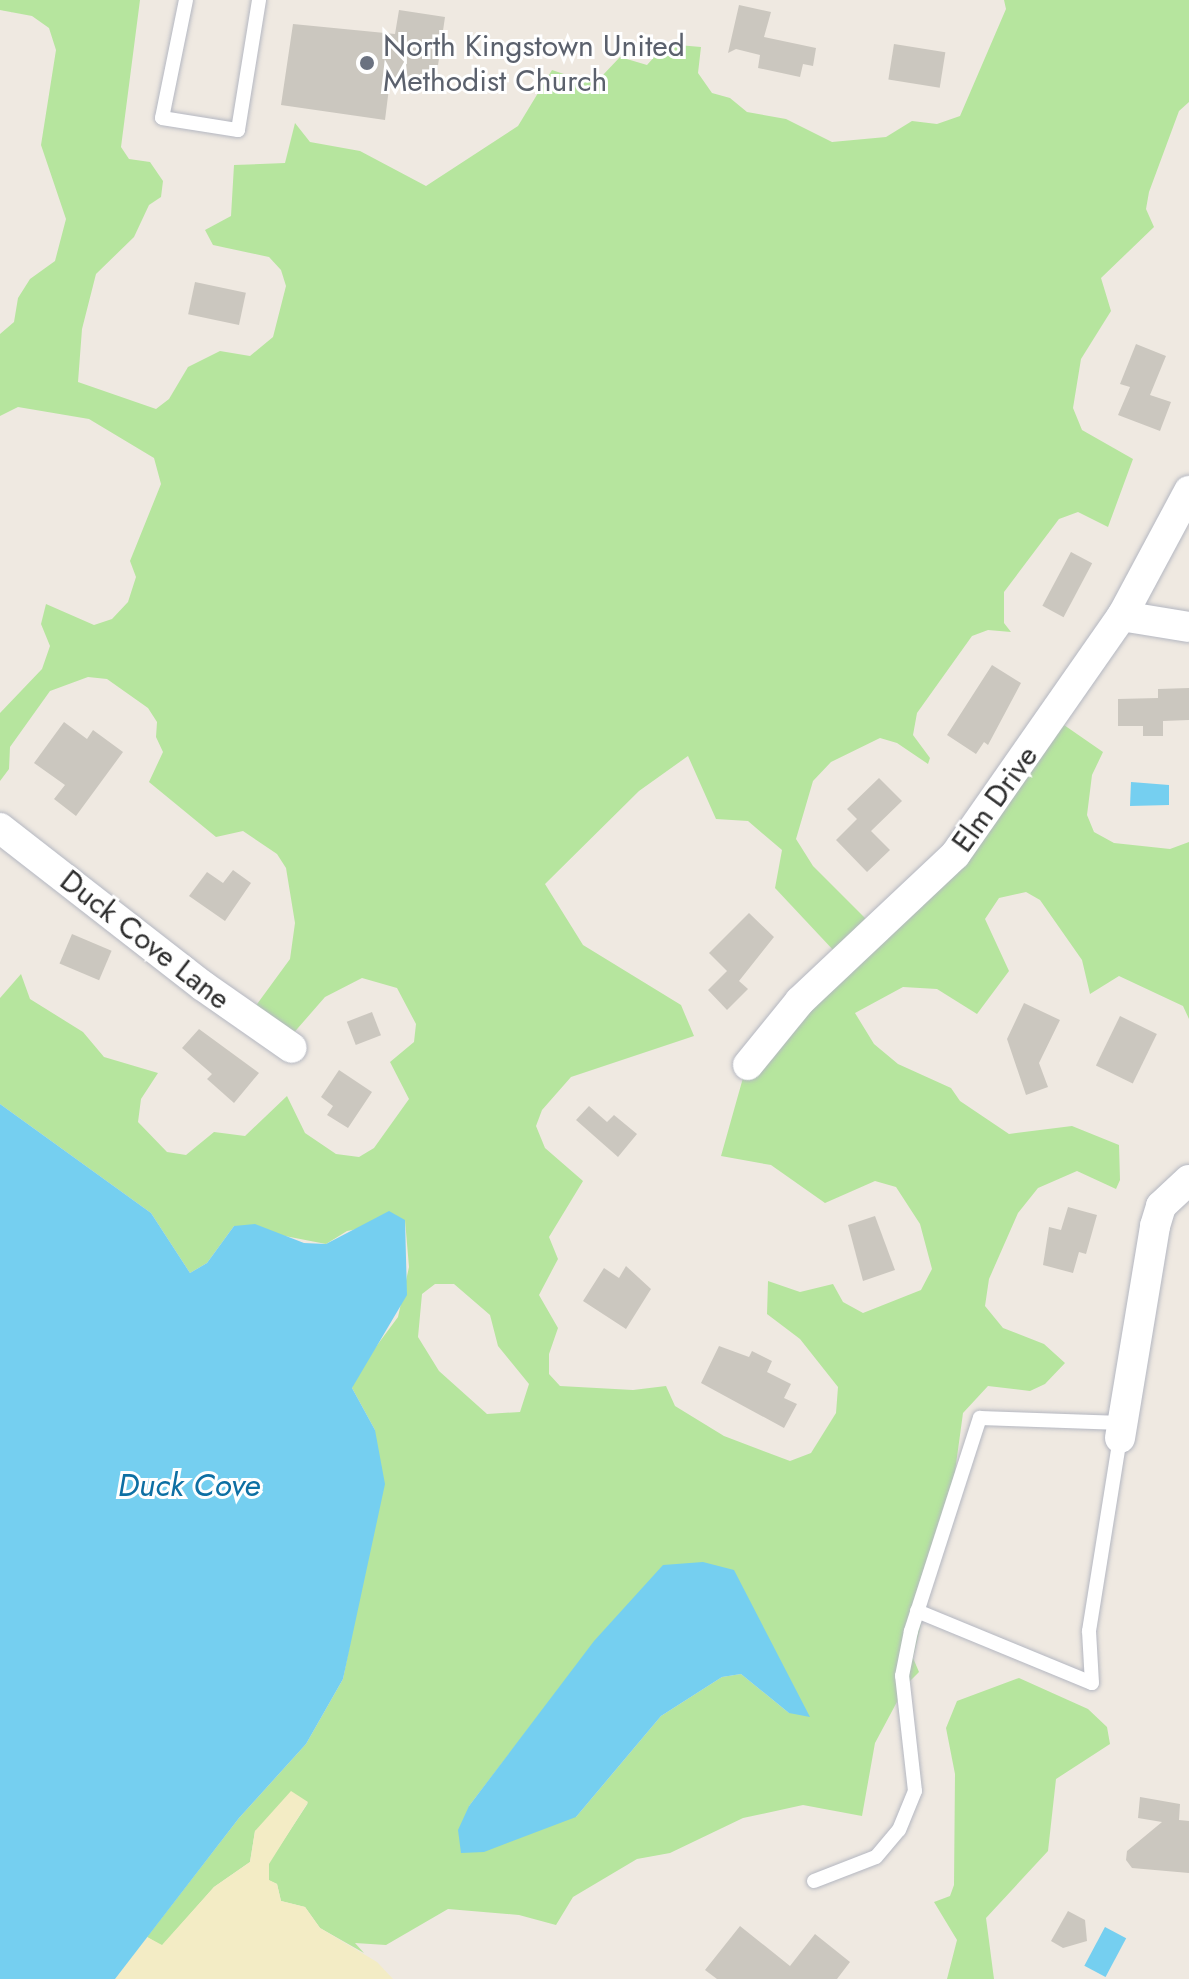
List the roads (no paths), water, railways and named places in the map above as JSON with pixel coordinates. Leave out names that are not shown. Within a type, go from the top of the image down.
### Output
[{"type":"street","name":"Elm Drive","points":[[748,1065],[800,1001],[955,855],[1122,616],[1189,491]]},
{"type":"street","points":[[1122,616],[1189,627]]},
{"type":"street","name":"Duck Cove Lane","points":[[0,828],[203,986],[292,1048]]},
{"type":"street","points":[[1121,1431],[1155,1226],[1161,1206],[1189,1180]]},
{"type":"lane","points":[[186,0],[162,118],[238,130],[259,0]]},
{"type":"lane","points":[[814,1881],[876,1857],[899,1830],[915,1791],[902,1676],[917,1611],[980,1418],[1121,1431],[1089,1631],[1092,1683],[917,1611]]},
{"type":"water","points":[[1131,782],[1169,785],[1169,805],[1130,806]]},
{"type":"water","name":"Duck Cove","points":[[0,1104],[151,1213],[190,1273],[207,1263],[234,1226],[255,1224],[304,1243],[326,1244],[389,1211],[405,1220],[407,1295],[352,1388],[375,1430],[385,1484],[343,1679],[306,1744],[239,1818],[115,1979],[0,1979]]},
{"type":"water","points":[[703,1562],[734,1570],[810,1717],[789,1713],[741,1674],[722,1677],[661,1716],[576,1817],[484,1852],[461,1853],[458,1830],[469,1806],[594,1641],[663,1565]]},
{"type":"water","points":[[1105,1927],[1126,1938],[1106,1977],[1084,1966]]},
{"type":"place","name":"North Kingstown United Methodist Church","points":[[367,63]]}]
